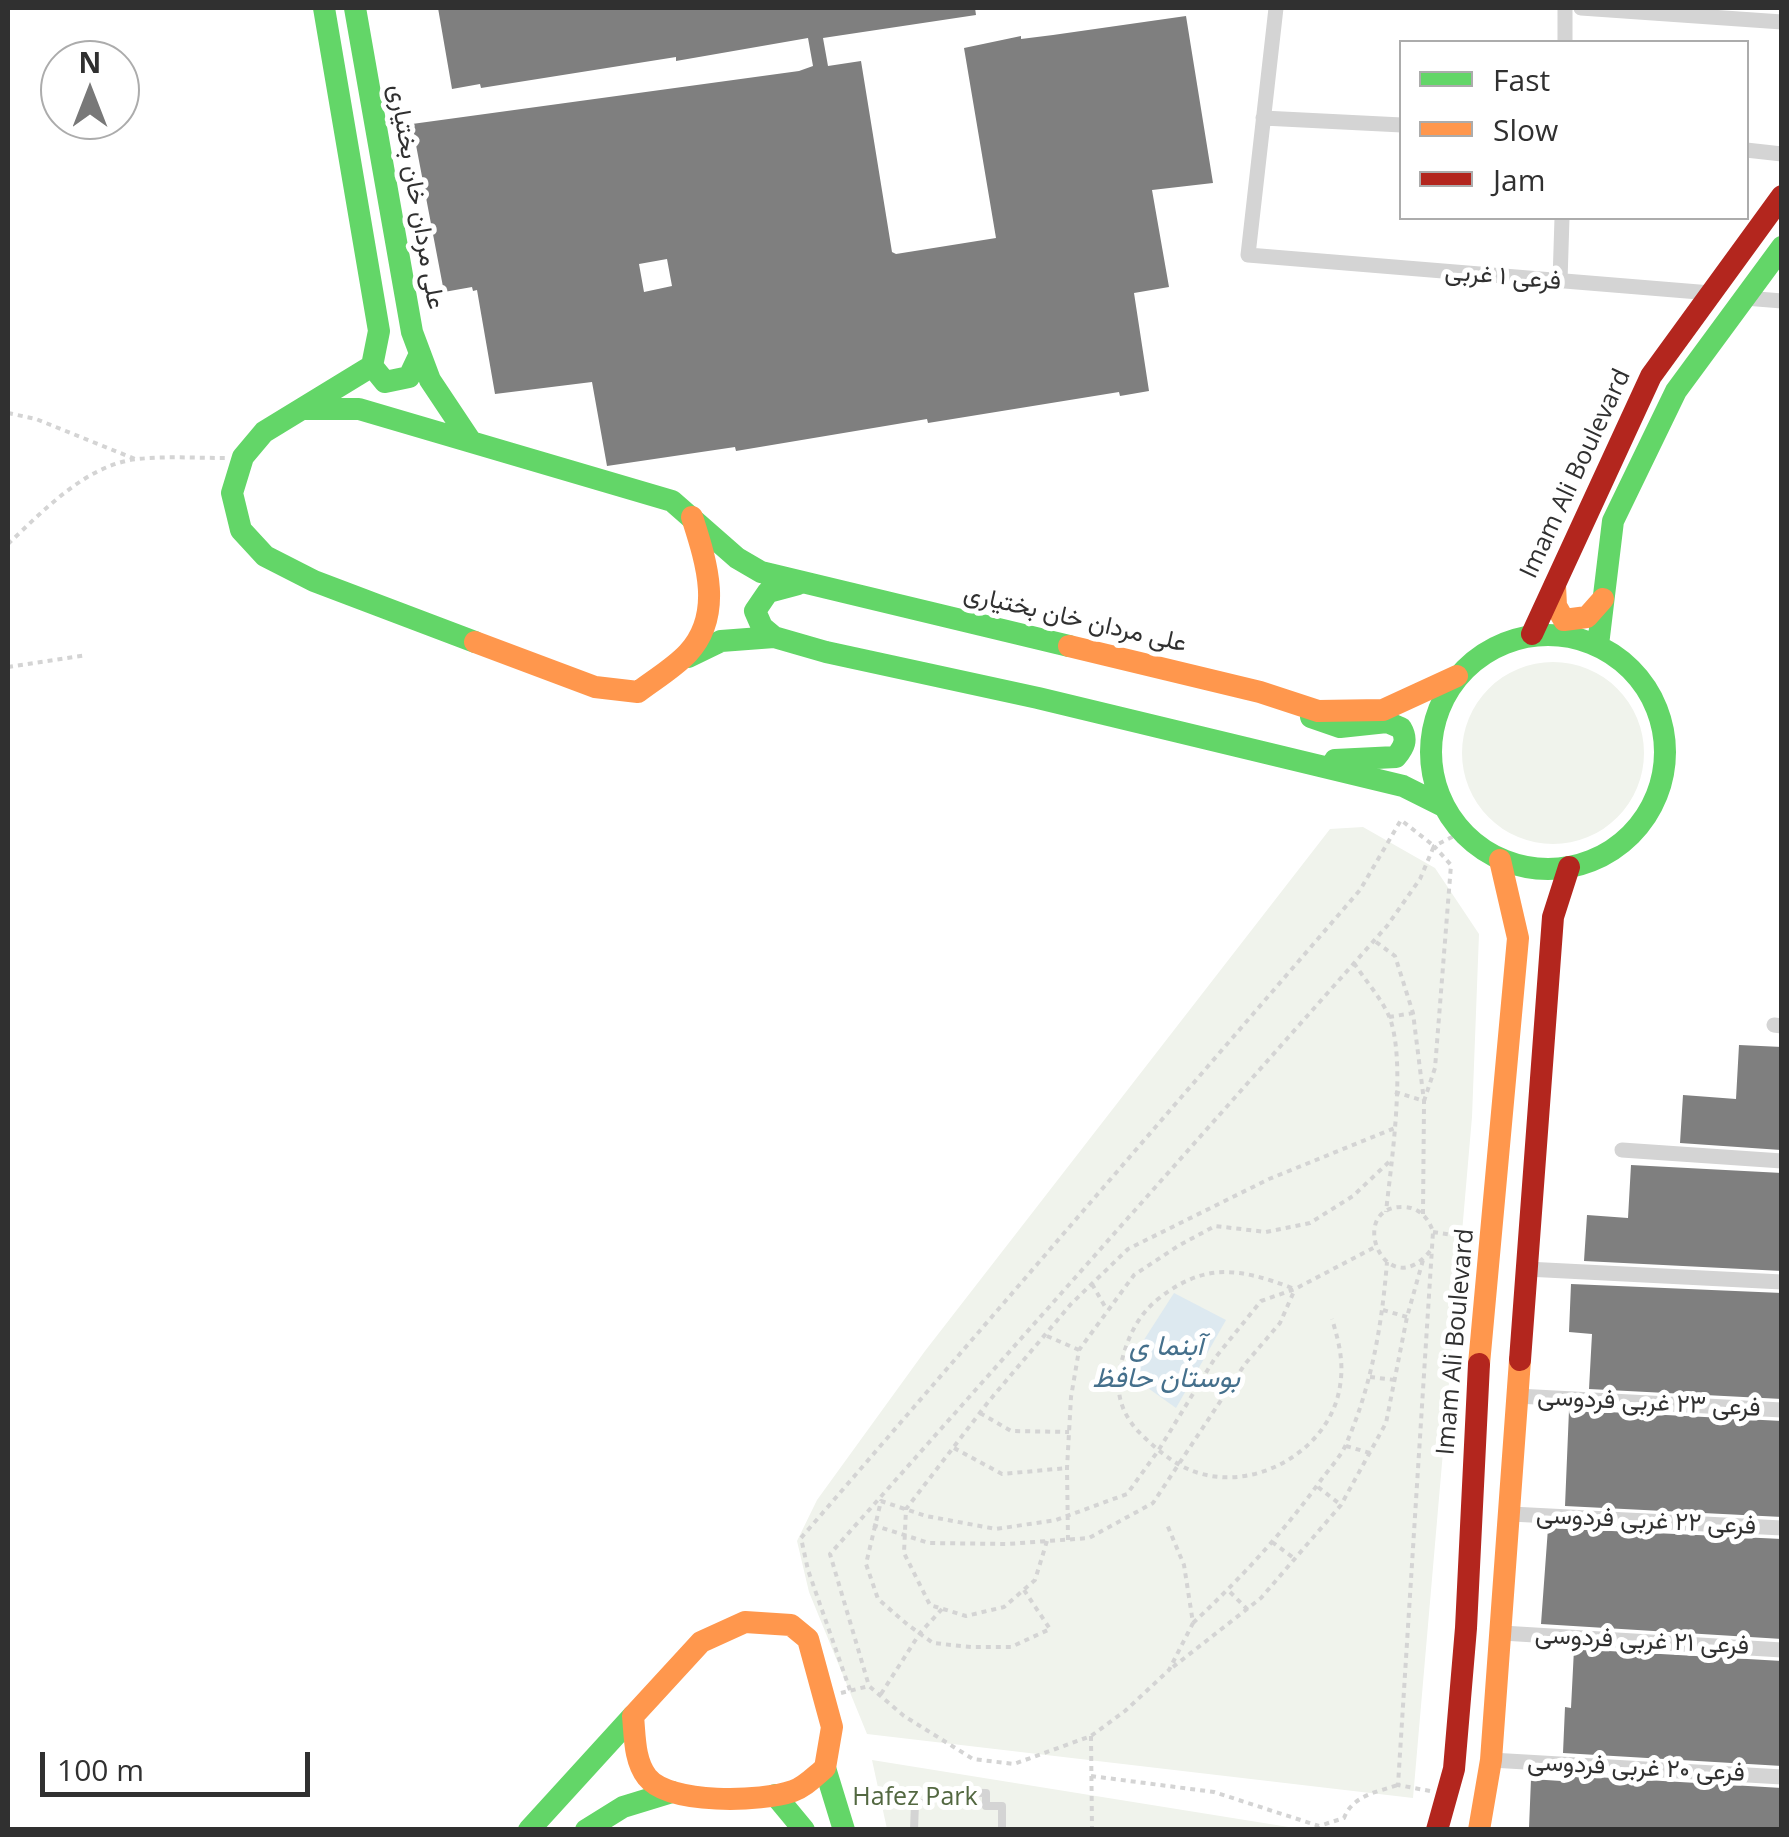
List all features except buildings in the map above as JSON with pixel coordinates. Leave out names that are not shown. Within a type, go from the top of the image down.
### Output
[{"type":"main road","points":[[324,8],[379,331],[372,366],[264,432],[243,458],[232,493],[241,530],[265,556],[314,581],[594,687],[638,692],[679,661],[698,640],[710,602],[708,566],[692,517]]},
{"type":"main road","name":"علی مردان خان بختیاری","points":[[355,8],[418,358],[434,393],[470,440]]},
{"type":"main road","name":"Imam Ali Boulevard","points":[[1532,634],[1651,376],[1782,196]]},
{"type":"main road","points":[[1598,645],[1614,521],[1676,392],[1782,247]]},
{"type":"main road","points":[[372,366],[385,382],[394,382],[409,377],[418,358]]},
{"type":"main road","name":"علی مردان خان بختیاری","points":[[303,409],[360,410],[672,501],[737,558],[761,572],[1242,688],[1318,711],[1383,710],[1457,676]]},
{"type":"main road","points":[[774,637],[762,627],[755,611],[768,592],[802,583]]},
{"type":"main road","points":[[1555,584],[1556,606],[1564,620],[1576,622],[1587,618],[1596,612],[1604,596]]},
{"type":"main road","points":[[1532,634],[1571,636],[1598,645],[1630,668],[1653,698],[1664,734],[1664,773],[1651,809],[1627,839],[1595,860],[1569,867],[1528,868],[1500,860],[1462,832],[1443,806],[1432,773],[1430,738],[1440,704],[1457,676],[1481,654],[1532,634]]},
{"type":"main road","points":[[679,661],[721,641],[774,637],[1403,786],[1443,806]]},
{"type":"main road","points":[[1287,757],[1372,760],[1396,757],[1404,748],[1406,737],[1392,722],[1358,727],[1330,725],[1302,712],[1297,704]]},
{"type":"main road","name":"Imam Ali Boulevard","points":[[1436,1830],[1454,1768],[1465,1646],[1475,1404],[1518,938],[1500,860]]},
{"type":"main road","points":[[1480,1827],[1491,1760],[1502,1633],[1553,916],[1569,867]]},
{"type":"main road","points":[[1510,902],[1513,890],[1522,880],[1541,880],[1548,888],[1553,916]]},
{"type":"main road","points":[[1475,1404],[1484,1426],[1495,1431],[1514,1423]]},
{"type":"main road","points":[[1472,1491],[1487,1470],[1503,1470],[1512,1489]]},
{"type":"main road","points":[[529,1830],[701,1642],[745,1622],[791,1625],[808,1639],[832,1727],[825,1768],[844,1830]]},
{"type":"main road","points":[[634,1716],[637,1757],[651,1781],[672,1792]]},
{"type":"main road","points":[[586,1830],[622,1807],[672,1792],[758,1800],[798,1790],[825,1768]]},
{"type":"main road","points":[[774,1796],[804,1830]]},
{"type":"street","points":[[1276,8],[1263,118],[1399,125]]},
{"type":"street","points":[[1565,8],[1565,40]]},
{"type":"street","points":[[1581,8],[1782,22]]},
{"type":"street","name":"فرعی ۱ غربی","points":[[1263,118],[1248,254],[1711,293]]},
{"type":"street","points":[[1749,150],[1782,154]]},
{"type":"street","points":[[1560,281],[1562,220]]},
{"type":"street","points":[[1745,298],[1782,302]]},
{"type":"street","points":[[1622,1150],[1782,1160]]},
{"type":"street","points":[[1526,1269],[1782,1282]]},
{"type":"street","name":"فرعی ۲۳ غربی فردوسی","points":[[1516,1396],[1782,1410]]},
{"type":"street","name":"فرعی ۲۲ غربی فردوسی","points":[[1511,1514],[1782,1528]]},
{"type":"street","name":"فرعی ۲۱ غربی فردوسی","points":[[1502,1633],[1782,1650]]},
{"type":"street","name":"فرعی ۲۰ غربی فردوسی","points":[[1491,1760],[1782,1777]]},
{"type":"lane","points":[[914,1830],[915,1803],[931,1803],[932,1792],[986,1794],[986,1806],[1002,1806],[1002,1830]]},
{"type":"path","points":[[8,413],[36,419],[135,458]]},
{"type":"path","points":[[8,544],[49,506],[97,472],[135,458],[243,458]]},
{"type":"path","points":[[8,667],[87,654]]},
{"type":"path","points":[[850,1690],[808,1570],[801,1538],[1360,890],[1401,820],[1451,865],[1435,1068],[1424,1101]]},
{"type":"path","points":[[1430,1251],[1423,1259],[1407,1317],[1386,1424],[1341,1506],[1248,1610],[1169,1670],[1125,1711],[1091,1736],[1014,1764],[972,1760],[904,1716],[869,1686],[830,1554],[1374,941],[1420,879],[1434,846],[1462,832]]},
{"type":"path","points":[[1374,941],[1396,956],[1413,1013],[1424,1101],[1424,1214],[1433,1232],[1398,1785]]},
{"type":"path","points":[[1354,964],[1390,1018],[1396,1092],[1386,1212],[1374,1228],[1375,1246],[1387,1262],[1405,1266],[1423,1259]]},
{"type":"path","points":[[1390,1018],[1413,1013]]},
{"type":"path","points":[[1396,1092],[1424,1101]]},
{"type":"path","points":[[1047,1541],[1036,1580],[1004,1607],[966,1616],[930,1606],[918,1586],[904,1553],[906,1509],[1045,1335],[1128,1248],[1269,1178],[1396,1128]]},
{"type":"path","points":[[1068,1540],[1069,1432],[1079,1350],[1134,1276],[1216,1226],[1266,1232],[1310,1223],[1354,1196],[1392,1159]]},
{"type":"path","points":[[1386,1212],[1404,1206],[1424,1214]]},
{"type":"path","points":[[1433,1232],[1491,1240]]},
{"type":"path","points":[[1024,1590],[1050,1629],[1011,1647],[934,1643],[878,1600],[866,1564],[881,1501],[996,1529],[1067,1516],[1127,1494],[1216,1358],[1260,1301],[1295,1289],[1375,1246]]},
{"type":"path","points":[[1169,1670],[1193,1623],[1272,1542],[1346,1446],[1370,1377],[1383,1310],[1387,1262]]},
{"type":"path","points":[[1295,1289],[1252,1272],[1214,1272],[1177,1284],[1146,1308],[1126,1341],[1118,1379],[1118,1403],[1139,1433],[1158,1451],[1203,1475],[1238,1478],[1274,1469],[1304,1450],[1327,1422],[1340,1389],[1342,1353],[1332,1319]]},
{"type":"path","points":[[1092,1284],[1108,1310]]},
{"type":"path","points":[[873,1525],[929,1543],[1089,1538],[1152,1502],[1246,1364],[1280,1323],[1295,1289]]},
{"type":"path","points":[[1383,1310],[1407,1317]]},
{"type":"path","points":[[1045,1335],[1079,1350]]},
{"type":"path","points":[[1370,1377],[1395,1380]]},
{"type":"path","points":[[980,1413],[1011,1431],[1069,1432]]},
{"type":"path","points":[[1346,1446],[1370,1453]]},
{"type":"path","points":[[953,1448],[1002,1474],[1067,1468]]},
{"type":"path","points":[[1317,1486],[1341,1506]]},
{"type":"path","points":[[1166,1522],[1184,1565],[1193,1623]]},
{"type":"path","points":[[1272,1542],[1294,1559]]},
{"type":"path","points":[[1228,1590],[1248,1610]]},
{"type":"path","points":[[880,1696],[920,1634],[942,1609]]},
{"type":"path","points":[[825,1696],[869,1686]]},
{"type":"path","points":[[1091,1736],[1092,1830]]},
{"type":"path","points":[[1091,1776],[1214,1792],[1319,1826],[1344,1818],[1349,1805],[1366,1796],[1398,1785],[1447,1794]]},
{"type":"path","points":[[1328,1822],[1332,1830]]},
{"type":"green space","points":[[1553,662],[1588,669],[1617,689],[1637,718],[1644,753],[1637,788],[1617,817],[1588,837],[1553,844],[1518,837],[1489,817],[1469,788],[1462,753],[1469,718],[1489,689],[1518,669]]},
{"type":"green space","points":[[1363,827],[1435,868],[1479,934],[1472,1117],[1413,1798],[867,1734],[809,1592],[797,1541],[817,1500],[925,1351],[1330,829]]},
{"type":"green space","name":"Hafez Park","points":[[872,1760],[1301,1829],[887,1829]]},
{"type":"water","name":"آبنما ی بوستان حافظ","points":[[1174,1293],[1226,1320],[1176,1408],[1124,1371]]},
{"type":"traffic: fast","points":[[324,8],[379,331],[372,366],[264,432],[243,457],[232,493],[241,530],[265,556],[314,581],[475,642]]},
{"type":"traffic: fast","points":[[355,8],[412,332],[430,380],[470,440]]},
{"type":"traffic: fast","points":[[1598,645],[1613,521],[1676,391],[1782,247]]},
{"type":"traffic: fast","points":[[372,366],[385,382],[409,377],[418,358]]},
{"type":"traffic: fast","points":[[307,409],[359,409],[672,501],[737,558],[761,572],[1069,646]]},
{"type":"traffic: fast","points":[[774,637],[762,627],[755,611],[768,592],[798,584]]},
{"type":"traffic: fast","points":[[1548,635],[1593,644],[1631,669],[1656,707],[1665,752],[1656,797],[1631,835],[1593,860],[1548,869],[1503,860],[1465,835],[1440,797],[1431,752],[1440,707],[1465,669],[1503,644],[1548,635]]},
{"type":"traffic: fast","points":[[688,657],[721,641],[774,637],[1403,786],[1443,806]]},
{"type":"traffic: fast","points":[[1311,717],[1340,727],[1387,722],[1403,732],[1404,743],[1396,757],[1335,760]]},
{"type":"traffic: fast","points":[[529,1830],[633,1716]]},
{"type":"traffic: fast","points":[[825,1768],[844,1830]]},
{"type":"traffic: fast","points":[[586,1830],[623,1807],[672,1792]]},
{"type":"traffic: fast","points":[[775,1795],[804,1830]]},
{"type":"traffic: slow","points":[[475,642],[595,687],[638,692],[688,653],[706,621],[709,587],[692,517]]},
{"type":"traffic: slow","points":[[1555,585],[1556,606],[1564,620],[1587,617],[1603,599]]},
{"type":"traffic: slow","points":[[1069,646],[1260,692],[1318,711],[1383,710],[1457,676]]},
{"type":"traffic: slow","points":[[1479,1364],[1518,938],[1500,860]]},
{"type":"traffic: slow","points":[[1479,1830],[1491,1760],[1520,1360]]},
{"type":"traffic: slow","points":[[745,1622],[791,1625],[808,1639],[832,1727],[825,1768],[806,1784],[779,1795],[717,1799],[675,1793],[658,1786],[647,1777],[640,1763],[633,1716],[701,1642],[745,1622]]},
{"type":"traffic: jam","points":[[1532,634],[1651,376],[1782,196]]},
{"type":"traffic: jam","points":[[1520,1360],[1553,917],[1569,867]]},
{"type":"traffic: jam","points":[[1437,1830],[1454,1769],[1466,1628],[1479,1364]]}]
